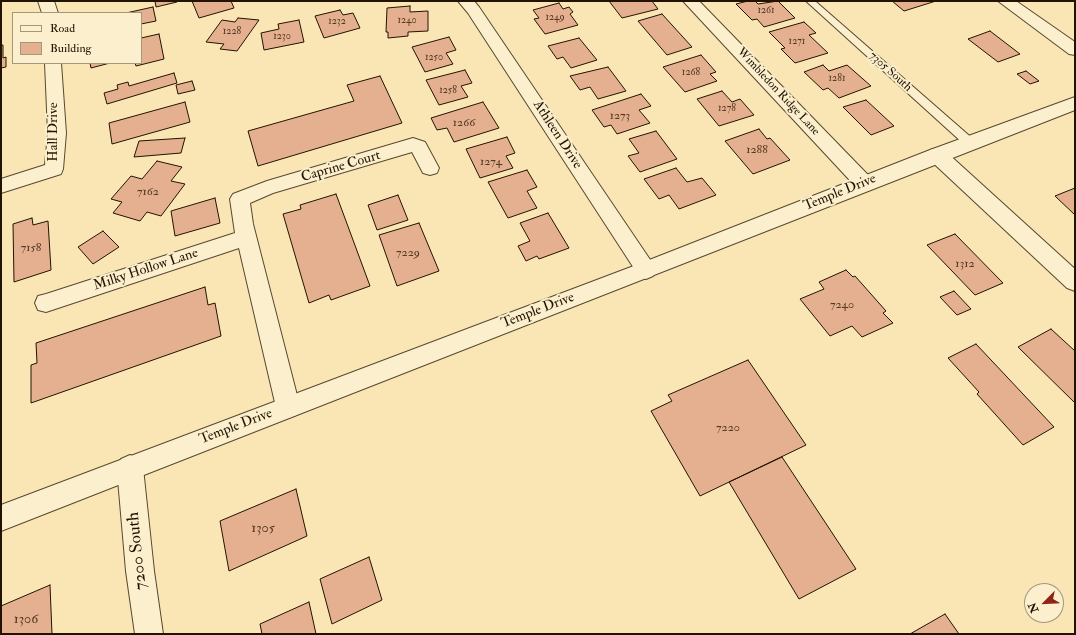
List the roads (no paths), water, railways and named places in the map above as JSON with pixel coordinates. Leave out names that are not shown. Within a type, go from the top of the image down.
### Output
[{"type":"street","points":[[46,1],[50,12]]},
{"type":"street","name":"Athleen Drive","points":[[466,1],[474,10],[646,270]]},
{"type":"street","name":"Wimbledon Ridge Lane","points":[[691,1],[864,183]]},
{"type":"street","points":[[1006,1],[1075,50]]},
{"type":"street","name":"Hall Drive","points":[[1,186],[54,169],[57,133],[53,64]]},
{"type":"street","name":"Temple Drive","points":[[1,518],[646,270],[970,142],[1075,103]]},
{"type":"street","name":"Caprine Court","points":[[246,238],[240,199],[267,188],[413,145],[419,147],[430,168]]},
{"type":"street","points":[[937,155],[1075,282]]},
{"type":"street","points":[[246,238],[288,407]]},
{"type":"street","name":"Milky Hollow Lane","points":[[46,303],[246,238]]},
{"type":"street","name":"7200 South","points":[[130,468],[140,571],[149,634]]},
{"type":"lane","name":"7305 South","points":[[810,1],[970,142]]}]
